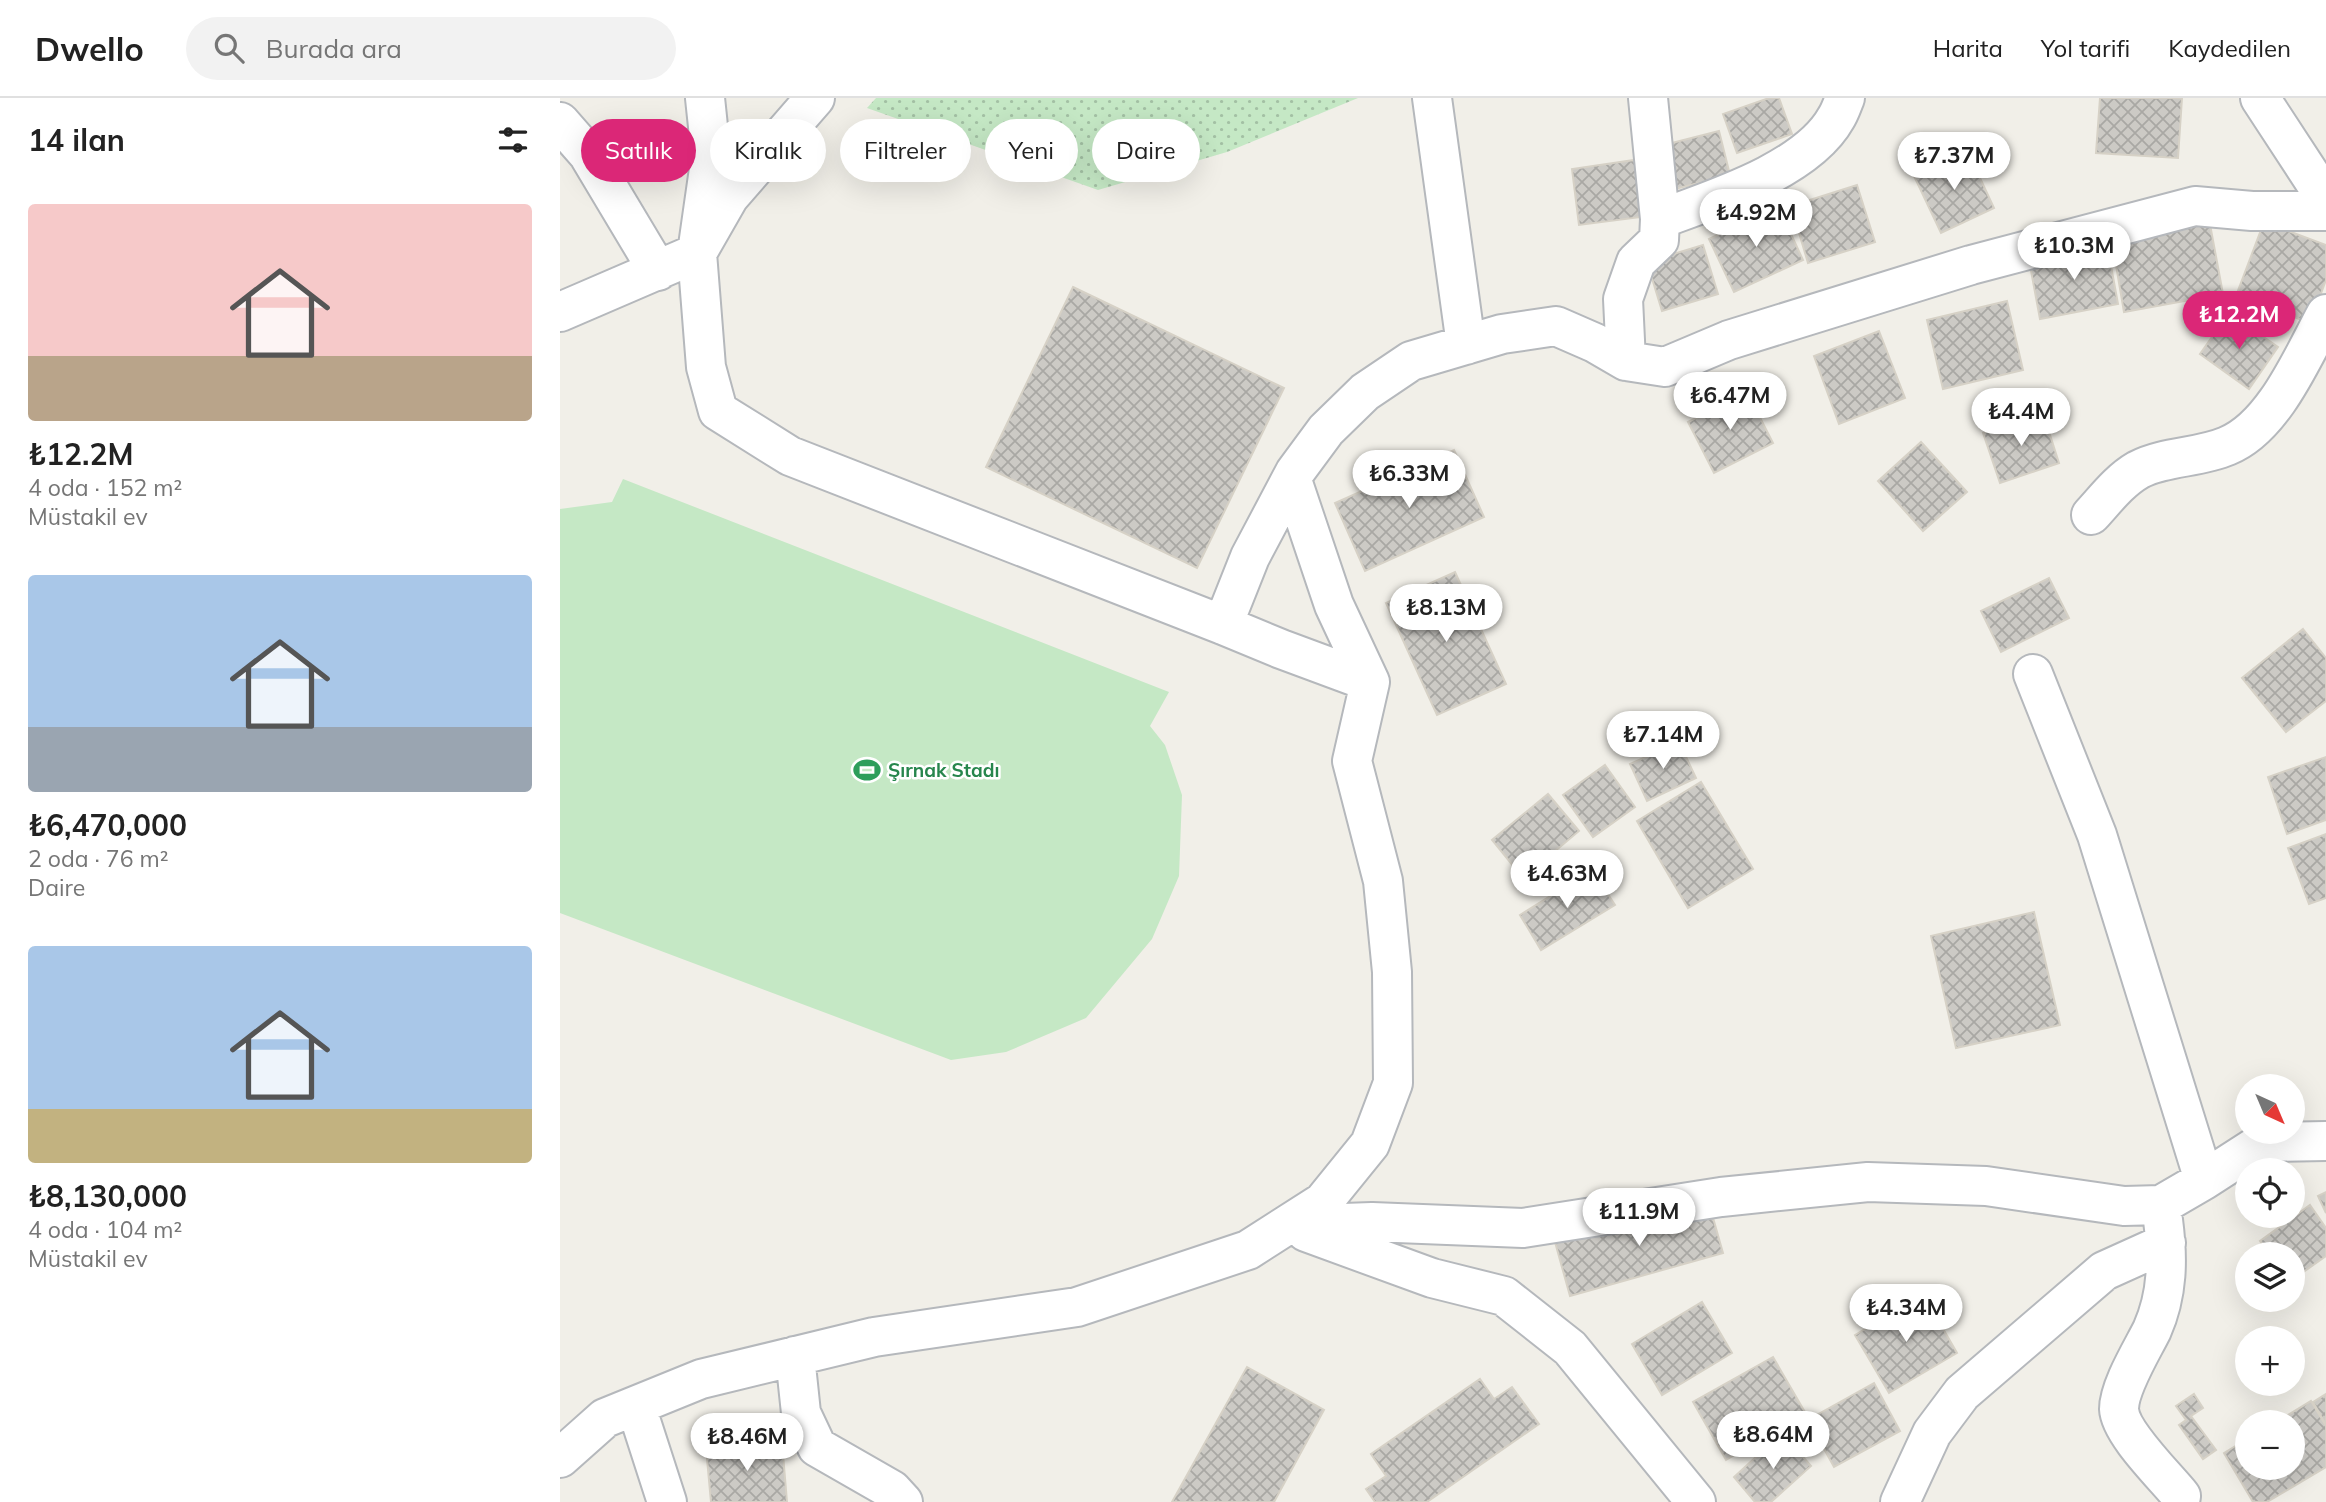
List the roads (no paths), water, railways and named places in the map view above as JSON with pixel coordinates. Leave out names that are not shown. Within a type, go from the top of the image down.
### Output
[{"type":"street","points":[[705,98],[711,155],[697,253],[706,367],[718,411],[790,456],[1370,682]]},
{"type":"street","points":[[560,312],[697,253],[729,197],[815,98]]},
{"type":"street","points":[[1432,98],[1466,345]]},
{"type":"street","points":[[1626,361],[1623,299],[1636,262],[1659,240],[1660,219],[1648,98]]},
{"type":"street","points":[[1660,219],[1730,192],[1773,172],[1809,150],[1836,120],[1845,98]]},
{"type":"street","points":[[2260,98],[2326,199]]},
{"type":"street","points":[[560,122],[588,155],[658,271]]},
{"type":"street","points":[[1223,625],[1250,557],[1295,472],[1326,430],[1365,392],[1411,361],[1502,334],[1556,326],[1595,342],[1626,361],[1665,367],[1729,340],[1971,265],[2195,206],[2252,211],[2326,211]]},
{"type":"street","points":[[2091,515],[2119,485],[2138,470],[2227,446],[2247,434],[2268,413],[2294,373],[2326,314]]},
{"type":"street","points":[[560,1458],[605,1418],[701,1379],[874,1337],[1077,1307],[1248,1250],[1323,1202],[1370,1144],[1393,1083],[1392,972],[1383,881],[1352,761],[1370,682],[1334,605],[1293,480]]},
{"type":"street","points":[[2033,674],[2097,835],[2204,1180]]},
{"type":"street","points":[[1287,1225],[1372,1222],[1523,1228],[1721,1197],[1867,1182],[1986,1186],[2124,1206],[2161,1205],[2263,1142],[2326,1141]]},
{"type":"street","points":[[2161,1205],[2166,1243],[2166,1287],[2153,1327],[2129,1374],[2119,1410],[2132,1440],[2168,1479],[2181,1496],[2180,1502]]},
{"type":"street","points":[[1287,1225],[1432,1278],[1504,1296],[1570,1348],[1696,1502]]},
{"type":"street","points":[[1900,1502],[1932,1433],[1962,1393],[2104,1271],[2166,1243]]},
{"type":"street","points":[[795,1356],[800,1413],[817,1447],[892,1490],[903,1502]]},
{"type":"street","points":[[636,1406],[667,1502]]},
{"type":"place","name":"Şırnak Stadı","points":[[867,770]]}]
